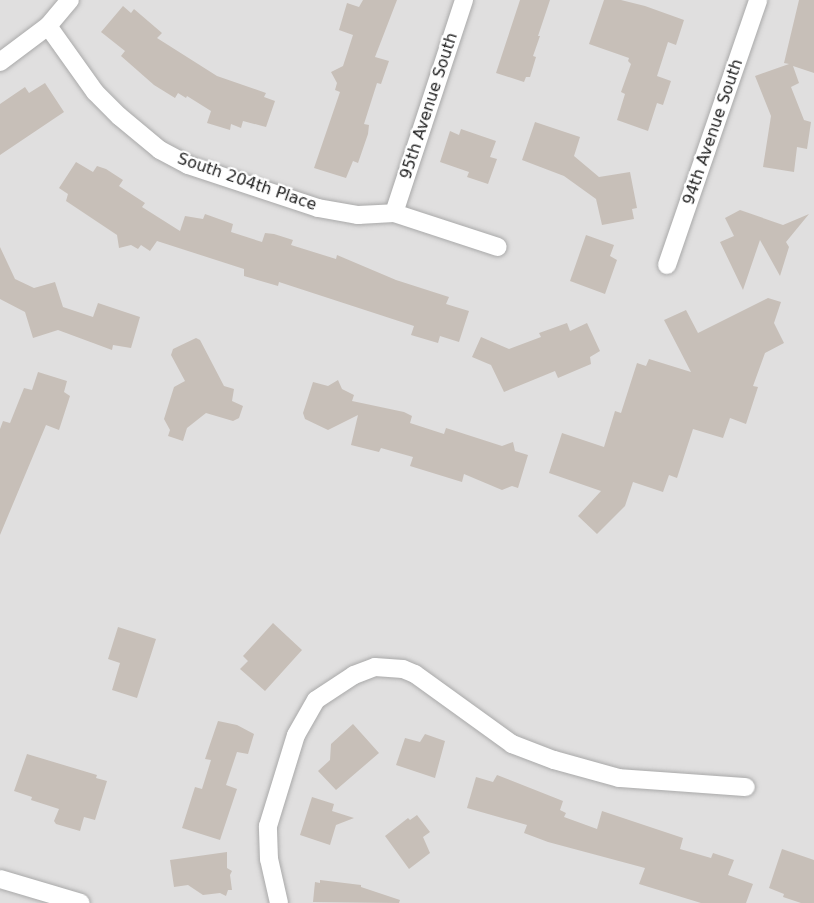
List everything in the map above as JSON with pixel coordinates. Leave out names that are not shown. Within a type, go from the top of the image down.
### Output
[{"type":"street","points":[[0,62],[48,26],[70,0]]},
{"type":"street","name":"95th Avenue South","points":[[394,213],[464,0]]},
{"type":"street","name":"94th Avenue South","points":[[667,265],[758,0]]},
{"type":"street","name":"South 204th Place","points":[[48,26],[95,92],[140,135],[160,150],[188,165],[318,208],[358,215],[394,213],[498,247]]},
{"type":"street","points":[[279,903],[269,859],[268,826],[296,735],[316,700],[354,675],[375,668],[388,667],[415,674],[512,744],[554,760],[620,778],[746,787]]},
{"type":"street","points":[[0,879],[81,903]]},
{"type":"shaded area","points":[[0,0],[814,0],[814,903],[0,903]]},
{"type":"building","points":[[363,0],[397,0],[375,57],[389,61],[381,84],[377,83],[364,124],[369,125],[368,134],[358,163],[353,161],[346,178],[314,168],[340,92],[335,90],[337,83],[331,72],[343,66],[353,35],[339,30],[347,3],[359,7]]},
{"type":"building","points":[[520,0],[550,0],[538,36],[540,36],[533,56],[536,57],[530,77],[526,77],[524,82],[496,73]]},
{"type":"building","points":[[604,0],[621,0],[645,6],[684,20],[676,45],[668,42],[657,76],[671,81],[663,105],[657,103],[648,131],[617,120],[625,94],[621,92],[631,64],[628,61],[629,58],[589,44]]},
{"type":"building","points":[[799,0],[814,0],[814,73],[793,66],[799,83],[791,87],[804,120],[811,122],[807,149],[797,147],[794,172],[763,167],[771,116],[755,76],[789,64],[784,63]]},
{"type":"building","points":[[123,6],[131,13],[134,9],[162,33],[157,38],[217,76],[266,93],[264,97],[275,101],[266,127],[243,121],[241,128],[231,124],[230,130],[207,123],[211,111],[187,96],[186,98],[178,93],[175,98],[154,85],[121,56],[125,51],[101,32]]},
{"type":"building","points":[[45,83],[64,112],[0,155],[0,104],[25,87],[29,93]]},
{"type":"building","points":[[535,122],[580,137],[574,156],[599,177],[630,172],[637,208],[632,209],[634,219],[602,225],[596,199],[564,176],[522,160]]},
{"type":"building","points":[[461,129],[496,141],[490,157],[497,159],[488,184],[467,177],[469,172],[440,162],[450,131],[459,135]]},
{"type":"building","points":[[76,162],[93,172],[97,166],[106,169],[123,180],[119,186],[145,203],[142,207],[180,231],[185,216],[203,219],[205,214],[233,224],[231,232],[262,242],[265,233],[274,234],[293,240],[291,245],[336,259],[337,255],[396,280],[449,297],[446,304],[469,311],[459,342],[440,336],[438,343],[411,335],[414,326],[279,282],[278,286],[244,276],[244,269],[157,241],[150,251],[141,245],[138,249],[131,245],[119,248],[117,235],[66,201],[68,194],[59,188]]},
{"type":"building","points":[[740,210],[783,225],[809,214],[786,242],[789,247],[780,276],[760,240],[743,290],[720,242],[734,236],[725,218]]},
{"type":"building","points":[[586,235],[614,245],[610,256],[617,260],[605,294],[570,281]]},
{"type":"building","points":[[0,247],[15,279],[34,288],[55,282],[63,307],[93,317],[98,303],[140,317],[131,348],[113,345],[112,350],[58,330],[33,338],[25,312],[0,299]]},
{"type":"building","points":[[768,298],[781,302],[774,323],[784,343],[765,353],[753,386],[758,387],[746,424],[730,418],[723,438],[693,429],[677,478],[669,475],[663,492],[633,482],[625,506],[597,534],[578,516],[601,491],[549,473],[562,433],[604,447],[615,411],[621,413],[637,363],[646,366],[649,359],[691,372],[664,320],[686,310],[698,333]]},
{"type":"building","points":[[567,323],[570,331],[587,323],[600,351],[590,357],[591,364],[558,378],[555,371],[504,392],[491,365],[472,357],[481,337],[509,349],[541,337],[539,333]]},
{"type":"building","points":[[196,338],[200,340],[224,386],[234,389],[232,401],[243,406],[239,418],[233,421],[206,413],[187,428],[183,441],[168,436],[170,430],[164,419],[174,387],[185,381],[171,355],[173,349]]},
{"type":"building","points":[[38,372],[67,381],[64,392],[70,396],[59,430],[46,425],[0,535],[0,429],[3,421],[10,423],[24,388],[32,390]]},
{"type":"building","points":[[338,380],[342,389],[354,395],[352,401],[404,412],[412,416],[410,423],[444,434],[446,428],[502,446],[513,442],[515,451],[528,455],[518,488],[512,486],[502,490],[464,474],[462,482],[410,466],[413,457],[381,448],[379,452],[351,445],[358,415],[328,430],[305,419],[303,413],[313,382],[328,386]]},
{"type":"building","points":[[273,623],[302,650],[265,691],[240,669],[248,661],[243,656]]},
{"type":"building","points":[[118,627],[156,639],[137,698],[112,690],[120,663],[108,659]]},
{"type":"building","points":[[218,721],[237,725],[254,734],[248,754],[237,752],[226,785],[237,789],[220,840],[182,828],[195,787],[202,789],[211,760],[205,759]]},
{"type":"building","points":[[353,724],[379,753],[336,790],[318,771],[330,760],[331,744]]},
{"type":"building","points":[[425,734],[445,741],[435,778],[396,765],[405,738],[420,742]]},
{"type":"building","points":[[27,754],[97,775],[96,778],[107,781],[95,820],[84,817],[80,831],[56,824],[54,821],[59,809],[31,800],[32,797],[14,791]]},
{"type":"building","points":[[497,775],[563,801],[560,810],[566,813],[564,817],[597,829],[602,811],[683,838],[680,849],[711,858],[713,853],[734,860],[728,875],[753,884],[746,903],[701,903],[639,884],[645,868],[548,842],[524,833],[527,825],[467,808],[476,777],[493,782]]},
{"type":"building","points":[[312,797],[334,804],[332,811],[354,818],[336,825],[330,845],[300,835]]},
{"type":"building","points":[[417,815],[430,832],[423,837],[430,853],[409,869],[385,836],[408,818],[410,820]]},
{"type":"building","points":[[782,849],[814,860],[814,903],[801,903],[783,897],[784,894],[769,888]]},
{"type":"building","points":[[227,852],[227,868],[232,871],[230,875],[232,890],[228,890],[226,896],[220,893],[203,895],[188,885],[174,887],[170,860]]},
{"type":"building","points":[[320,880],[361,885],[361,887],[400,900],[399,903],[313,902],[315,882],[320,883]]}]
